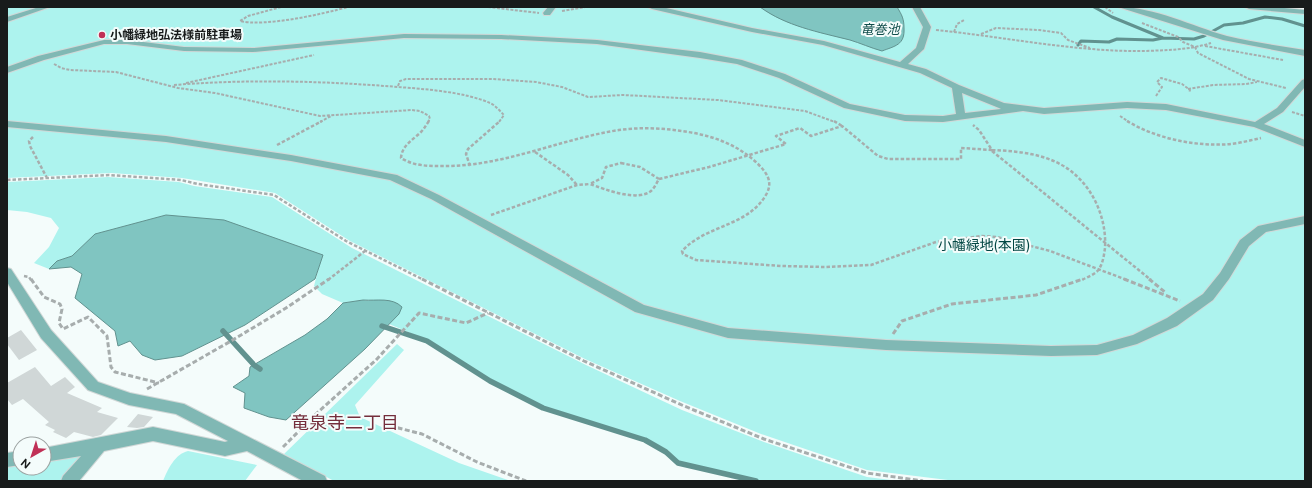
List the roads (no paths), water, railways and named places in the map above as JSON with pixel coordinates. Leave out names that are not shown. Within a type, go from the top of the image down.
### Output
[{"type":"street","points":[[7,20],[46,7]]},
{"type":"street","points":[[652,7],[752,30],[824,43],[902,65],[923,71],[956,87],[1002,106],[1021,109],[1063,110],[1107,106],[1152,106],[1257,125],[1305,144]]},
{"type":"street","points":[[902,65],[920,49],[927,28],[916,7]]},
{"type":"street","points":[[1124,7],[1200,30],[1216,39],[1239,41],[1305,53]]},
{"type":"street","points":[[1249,7],[1305,12]]},
{"type":"street","points":[[7,70],[41,58],[104,42],[127,42],[184,49],[254,50],[404,36],[486,37],[597,42],[700,55],[739,62],[782,76],[847,106],[906,118],[943,119],[1021,109]]},
{"type":"street","points":[[1257,125],[1280,110],[1305,82]]},
{"type":"street","points":[[956,87],[962,116]]},
{"type":"street","points":[[7,124],[46,126],[166,139],[265,154],[393,177],[435,197],[640,309],[728,333],[886,345],[1051,351],[1097,350],[1138,340],[1195,308],[1208,298],[1225,276],[1244,243],[1262,229],[1305,220]]},
{"type":"street","points":[[9,276],[46,334],[93,386],[129,398],[179,408],[319,481]]},
{"type":"street","points":[[52,454],[99,446],[153,434],[224,449],[250,444]]},
{"type":"street","points":[[69,481],[99,446]]},
{"type":"water","name":"竜巻池","points":[[760,7],[897,7],[903,20],[904,34],[903,38],[898,44],[882,51],[850,40],[791,24],[770,14]]},
{"type":"water","points":[[166,215],[224,220],[323,255],[315,279],[245,325],[182,356],[155,360],[142,355],[130,341],[118,346],[115,331],[75,298],[82,274],[71,267],[49,269],[57,261],[72,256],[95,234]]},
{"type":"water","points":[[363,300],[384,300],[394,302],[402,307],[399,314],[365,349],[286,420],[269,417],[244,408],[245,393],[233,387],[249,376],[250,367],[305,335],[327,319],[343,303]]},
{"type":"waterway","points":[[1094,7],[1112,17],[1163,38]]},
{"type":"waterway","points":[[1163,38],[1194,39],[1204,36],[1224,25],[1243,23],[1265,17],[1282,19],[1305,26]]},
{"type":"waterway","points":[[1078,45],[1081,41],[1109,42],[1117,39],[1153,40],[1163,38]]},
{"type":"waterway","points":[[382,326],[427,341],[490,381],[543,408],[645,440],[666,452],[678,463],[756,481]]},
{"type":"waterway","points":[[223,331],[254,365],[260,369]]},
{"type":"place","name":"小幡緑地弘法様前駐車場","points":[[102,35]]},
{"type":"district","name":"竜泉寺二丁目","points":[[345,422]]},
{"type":"park label","name":"小幡緑地(本園)","points":[[984,245]]}]
